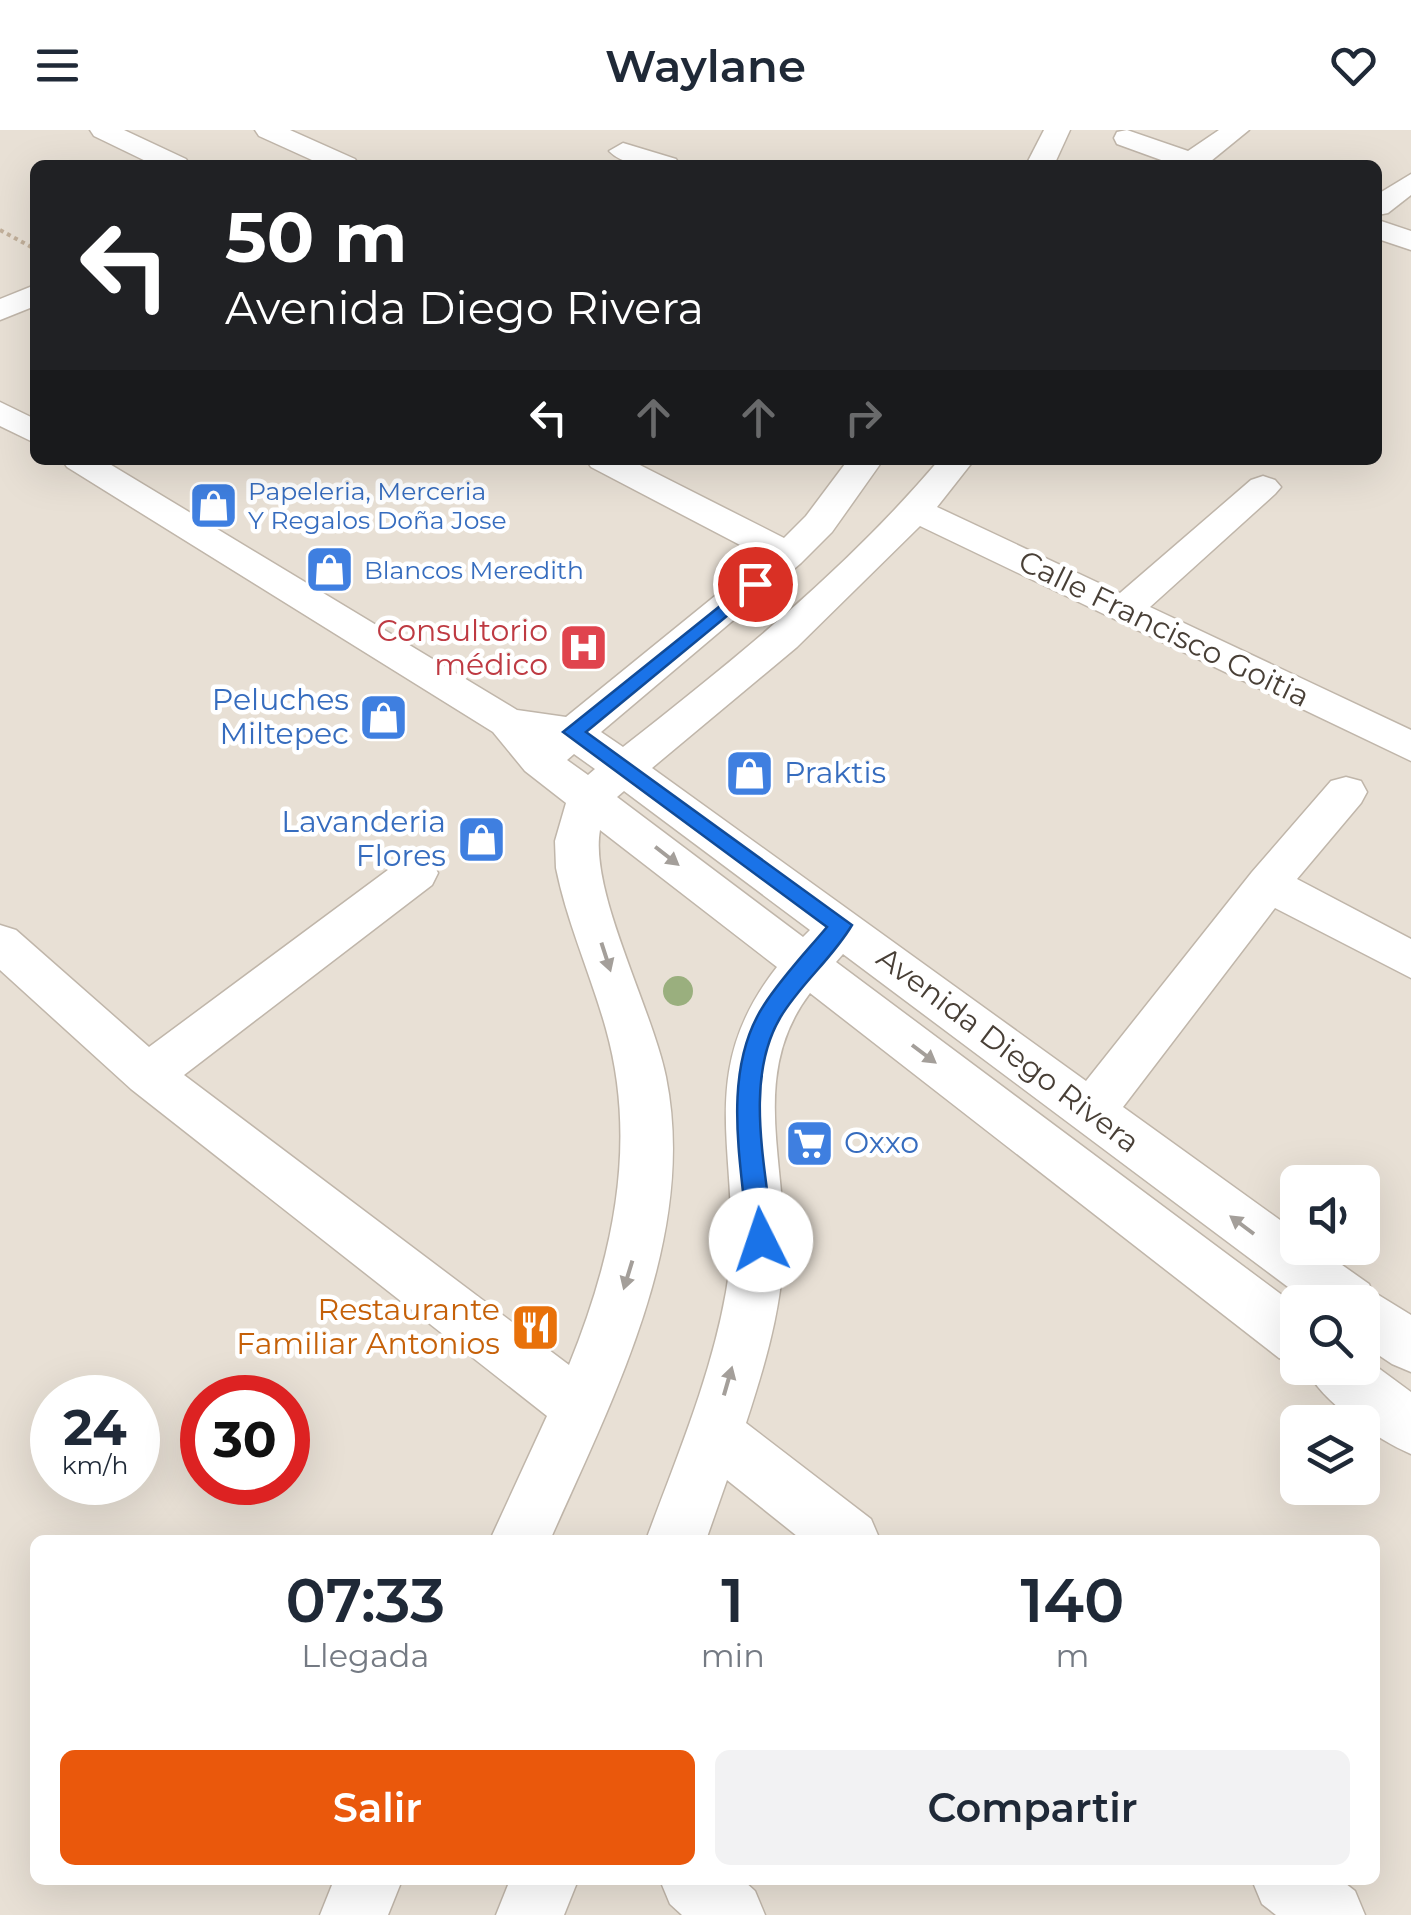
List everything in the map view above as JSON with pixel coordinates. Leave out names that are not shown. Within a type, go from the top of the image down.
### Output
[{"type":"street","points":[[103,130],[166,160]]},
{"type":"street","points":[[268,130],[334,160]]},
{"type":"street","points":[[1042,160],[1057,130]]},
{"type":"street","points":[[1200,160],[1236,130]]},
{"type":"street","points":[[1120,160],[1130,134],[1189,160]]},
{"type":"street","points":[[623,151],[651,160]]},
{"type":"street","points":[[1382,204],[1411,182]]},
{"type":"street","points":[[1382,230],[1411,240]]},
{"type":"street","points":[[0,311],[30,296]]},
{"type":"street","name":"Avenida Diego Rivera","points":[[87,465],[508,722],[540,761],[607,782],[841,925],[1280,1253]]},
{"type":"street","points":[[613,465],[788,556]]},
{"type":"street","points":[[540,761],[788,556],[819,524],[862,465]]},
{"type":"street","points":[[522,1535],[612,1327],[637,1246],[646,1178],[648,1124],[632,1037],[584,890],[576,852],[579,824],[607,782],[808,616],[918,511],[953,465]]},
{"type":"street","points":[[1124,610],[1262,487]]},
{"type":"street","name":"Calle Francisco Goitia","points":[[918,511],[1397,740]]},
{"type":"street","points":[[1397,740],[1411,700]]},
{"type":"street","name":"Avenida Diego Rivera","points":[[508,722],[573,732],[607,782],[806,964],[1280,1326]]},
{"type":"street","points":[[1091,1111],[1268,884],[1346,792]]},
{"type":"street","points":[[148,1075],[416,873]]},
{"type":"street","points":[[1268,884],[1411,960]]},
{"type":"street","points":[[678,1535],[714,1434],[753,1294],[761,1240],[749,1096],[756,1046],[772,1012],[806,964],[841,925]]},
{"type":"street","points":[[0,943],[148,1075],[580,1407]]},
{"type":"street","points":[[1249,1302],[1280,1264]]},
{"type":"street","name":"Avenida Diego Rivera","points":[[1297,1265],[1326,1285]]},
{"type":"street","points":[[1380,1324],[1411,1346]]},
{"type":"street","points":[[1357,1385],[1411,1426]]},
{"type":"street","points":[[714,1434],[844,1535]]},
{"type":"street","points":[[354,1915],[366,1885]]},
{"type":"street","points":[[530,1915],[542,1885]]},
{"type":"street","points":[[699,1885],[732,1915]]},
{"type":"street","points":[[1292,1885],[1330,1915]]},
{"type":"path","points":[[0,230],[30,246]]},
{"type":"shaded area","points":[[0,130],[1411,130],[1411,1915],[0,1915]]},
{"type":"place","name":"Papeleria, Merceria Y Regalos Doña Jose","points":[[213,505]]},
{"type":"place","name":"Blancos Meredith","points":[[329,570]]},
{"type":"place","name":"Consultorio médico","points":[[583,648]]},
{"type":"place","name":"Peluches Miltepec","points":[[384,717]]},
{"type":"place","name":"Praktis","points":[[749,773]]},
{"type":"place","name":"Lavanderia Flores","points":[[481,839]]},
{"type":"place","name":"Oxxo","points":[[809,1143]]},
{"type":"place","name":"Restaurante Familiar Antonios","points":[[535,1327]]},
{"type":"route","points":[[755,584],[573,732],[841,925],[806,964],[772,1012],[756,1046],[749,1096],[761,1240]]}]
